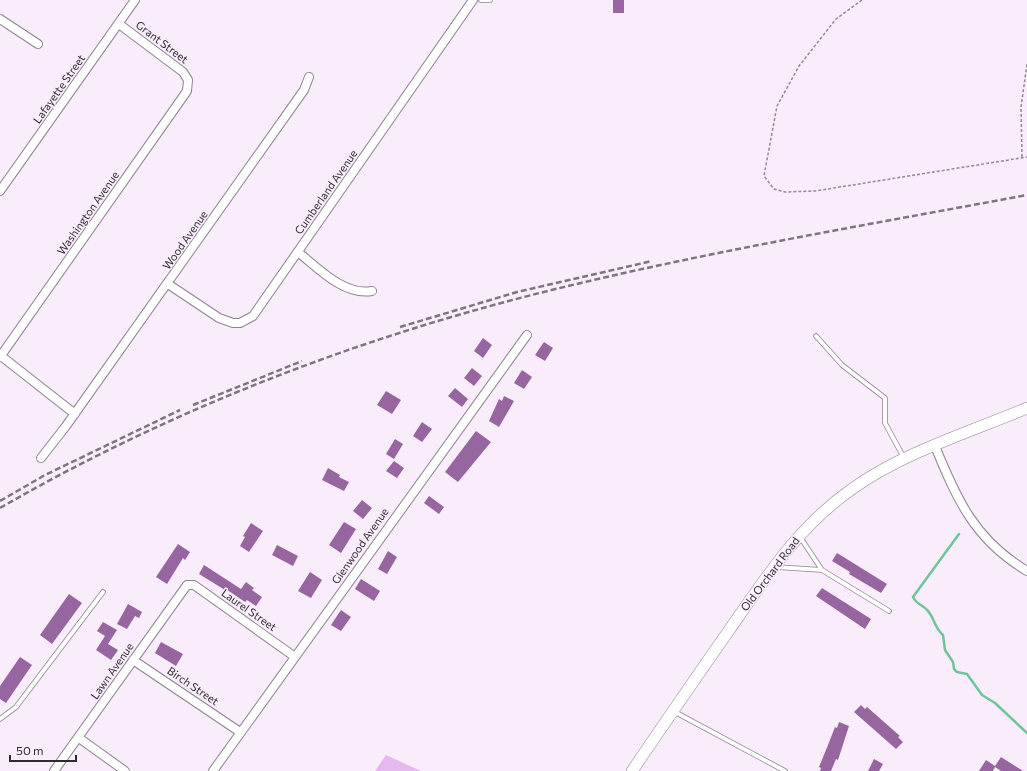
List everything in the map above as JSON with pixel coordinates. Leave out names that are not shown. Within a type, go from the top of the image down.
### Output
[{"type":"street","name":"Lafayette Street","points":[[0,191],[135,0]]},
{"type":"street","name":"Cumberland Avenue","points":[[168,284],[219,318],[229,322],[240,323],[248,320],[256,312],[473,0]]},
{"type":"street","points":[[1,22],[38,44]]},
{"type":"street","name":"Grant Street","points":[[119,24],[174,64],[183,72],[188,80]]},
{"type":"street","name":"Wood Avenue","points":[[41,458],[168,284],[304,90],[309,77]]},
{"type":"street","name":"Washington Avenue","points":[[0,356],[182,101],[189,87],[188,80]]},
{"type":"street","points":[[298,252],[339,283],[356,290],[372,291]]},
{"type":"street","name":"Glenwood Avenue","points":[[213,771],[524,333]]},
{"type":"street","points":[[0,356],[74,414]]},
{"type":"street","name":"Old Orchard Road","points":[[632,771],[774,566],[798,536],[821,514],[852,489],[904,459],[1027,408]]},
{"type":"street","points":[[935,446],[951,485],[973,524],[1005,556],[1027,571]]},
{"type":"street","name":"Laurel Street","points":[[189,584],[194,585],[295,656]]},
{"type":"street","name":"Lawn Avenue","points":[[54,771],[79,738],[185,587],[189,584]]},
{"type":"street","name":"Birch Street","points":[[133,660],[240,732]]},
{"type":"street","points":[[79,738],[125,771]]},
{"type":"lane","points":[[481,0],[490,0]]},
{"type":"lane","points":[[816,336],[842,365],[884,398],[885,423],[904,459]]},
{"type":"lane","points":[[798,536],[804,541],[822,570],[889,611]]},
{"type":"lane","points":[[774,566],[783,569],[822,570]]},
{"type":"lane","points":[[0,720],[16,707],[26,696],[103,592]]},
{"type":"lane","points":[[673,710],[785,771]]},
{"type":"path","points":[[862,0],[836,19],[799,66],[777,106],[764,176],[774,189],[785,192],[815,191],[1027,157]]},
{"type":"path","points":[[1022,158],[1021,107],[1027,64]]},
{"type":"shaded area","points":[[386,755],[421,771],[375,771]]},
{"type":"building","points":[[613,0],[624,0],[624,13],[613,13]]},
{"type":"building","points":[[483,338],[492,345],[483,358],[474,351]]},
{"type":"building","points":[[544,342],[553,348],[545,361],[535,355]]},
{"type":"building","points":[[472,368],[482,376],[474,386],[464,378]]},
{"type":"building","points":[[522,370],[532,377],[524,389],[514,383]]},
{"type":"building","points":[[455,388],[468,399],[462,407],[448,396]]},
{"type":"building","points":[[386,391],[401,400],[392,414],[377,405]]},
{"type":"building","points":[[504,396],[514,401],[499,427],[489,421],[499,399],[502,401]]},
{"type":"building","points":[[422,422],[432,429],[422,442],[413,436]]},
{"type":"building","points":[[476,431],[491,442],[458,482],[445,472]]},
{"type":"building","points":[[395,439],[403,444],[394,459],[386,454]]},
{"type":"building","points":[[394,461],[404,468],[397,478],[386,471]]},
{"type":"building","points":[[328,468],[340,475],[339,477],[349,482],[344,491],[322,480]]},
{"type":"building","points":[[429,496],[444,507],[439,514],[424,503]]},
{"type":"building","points":[[362,500],[372,508],[363,519],[353,511]]},
{"type":"building","points":[[344,522],[356,529],[341,553],[329,545]]},
{"type":"building","points":[[251,523],[263,531],[249,552],[240,546],[245,537],[243,536]]},
{"type":"building","points":[[178,544],[190,552],[185,560],[183,558],[167,584],[156,577]]},
{"type":"building","points":[[277,545],[298,556],[293,566],[272,555]]},
{"type":"building","points":[[388,551],[397,557],[387,574],[378,569]]},
{"type":"building","points":[[837,553],[887,584],[881,593],[849,574],[850,572],[832,561]]},
{"type":"building","points":[[204,565],[241,589],[246,582],[254,588],[252,590],[262,597],[256,606],[247,600],[245,602],[226,589],[225,590],[199,574]]},
{"type":"building","points":[[310,572],[322,580],[311,598],[298,591]]},
{"type":"building","points":[[361,579],[380,591],[374,601],[355,589]]},
{"type":"building","points":[[822,588],[871,619],[865,629],[816,596]]},
{"type":"building","points":[[69,594],[82,603],[52,644],[40,635]]},
{"type":"building","points":[[128,604],[142,612],[139,618],[135,616],[127,629],[117,624]]},
{"type":"building","points":[[341,610],[351,617],[341,631],[331,625]]},
{"type":"building","points":[[103,622],[117,630],[108,644],[118,650],[111,660],[96,650],[105,636],[97,631]]},
{"type":"building","points":[[161,642],[183,654],[176,666],[155,653]]},
{"type":"building","points":[[20,657],[32,665],[6,703],[0,699],[0,686]]},
{"type":"building","points":[[861,705],[865,709],[867,707],[900,736],[898,737],[903,742],[896,749],[854,712]]},
{"type":"building","points":[[839,722],[849,726],[838,760],[836,759],[831,771],[820,771],[821,768],[819,767],[835,727],[837,728]]},
{"type":"building","points":[[1001,757],[1023,771],[1001,771],[995,767],[993,771],[979,771],[986,760],[995,766]]},
{"type":"building","points":[[874,759],[883,764],[879,771],[868,771]]},
{"type":"waterway","points":[[959,534],[913,597],[916,602],[925,608],[931,615],[938,629],[943,635],[945,650],[953,662],[954,669],[957,672],[967,674],[982,695],[995,703],[1027,733]]},
{"type":"railway","points":[[0,508],[66,471],[134,437],[204,406],[274,377],[418,327],[564,287],[679,261],[1027,195]]},
{"type":"railway","points":[[400,327],[517,292],[652,261]]},
{"type":"railway","points":[[193,405],[302,361]]},
{"type":"railway","points":[[0,501],[45,475],[180,410]]}]
